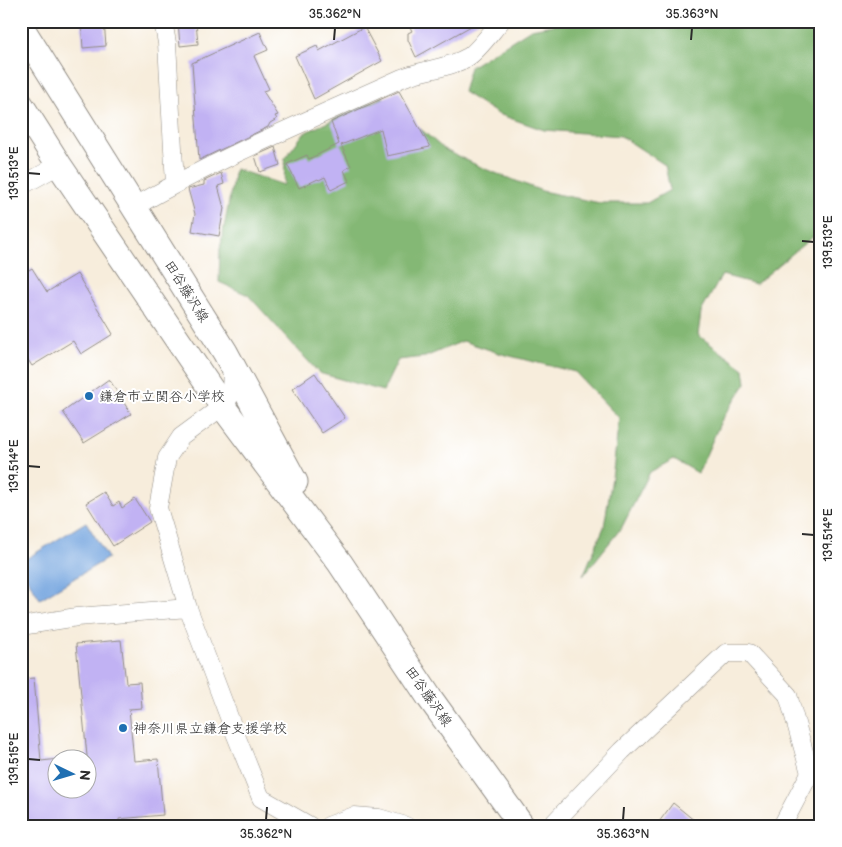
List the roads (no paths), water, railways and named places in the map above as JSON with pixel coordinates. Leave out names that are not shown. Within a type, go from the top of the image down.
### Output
[{"type":"main road","name":"田谷藤沢線","points":[[21,27],[225,352],[232,368],[340,563]]},
{"type":"main road","name":"田谷藤沢線","points":[[21,105],[223,407],[340,563],[429,697],[522,826]]},
{"type":"street","points":[[163,21],[167,43],[175,184]]},
{"type":"street","points":[[134,207],[175,184],[252,146],[414,73],[449,65],[469,57],[501,21]]},
{"type":"street","points":[[21,186],[60,165]]},
{"type":"street","points":[[232,368],[231,391],[227,403],[181,437],[167,458],[158,508],[188,608],[235,733],[262,798],[310,826]]},
{"type":"street","points":[[21,626],[77,617],[188,608]]},
{"type":"street","points":[[550,826],[622,751],[726,653],[749,653],[788,695],[810,773],[782,826]]},
{"type":"street","points":[[328,826],[354,816],[380,818],[406,826]]},
{"type":"water","points":[[86,522],[108,558],[40,599],[21,569],[21,562]]},
{"type":"place","name":"鎌倉市立関谷小学校","points":[[89,396]]},
{"type":"place","name":"神奈川県立鎌倉支援学校","points":[[123,728]]}]
